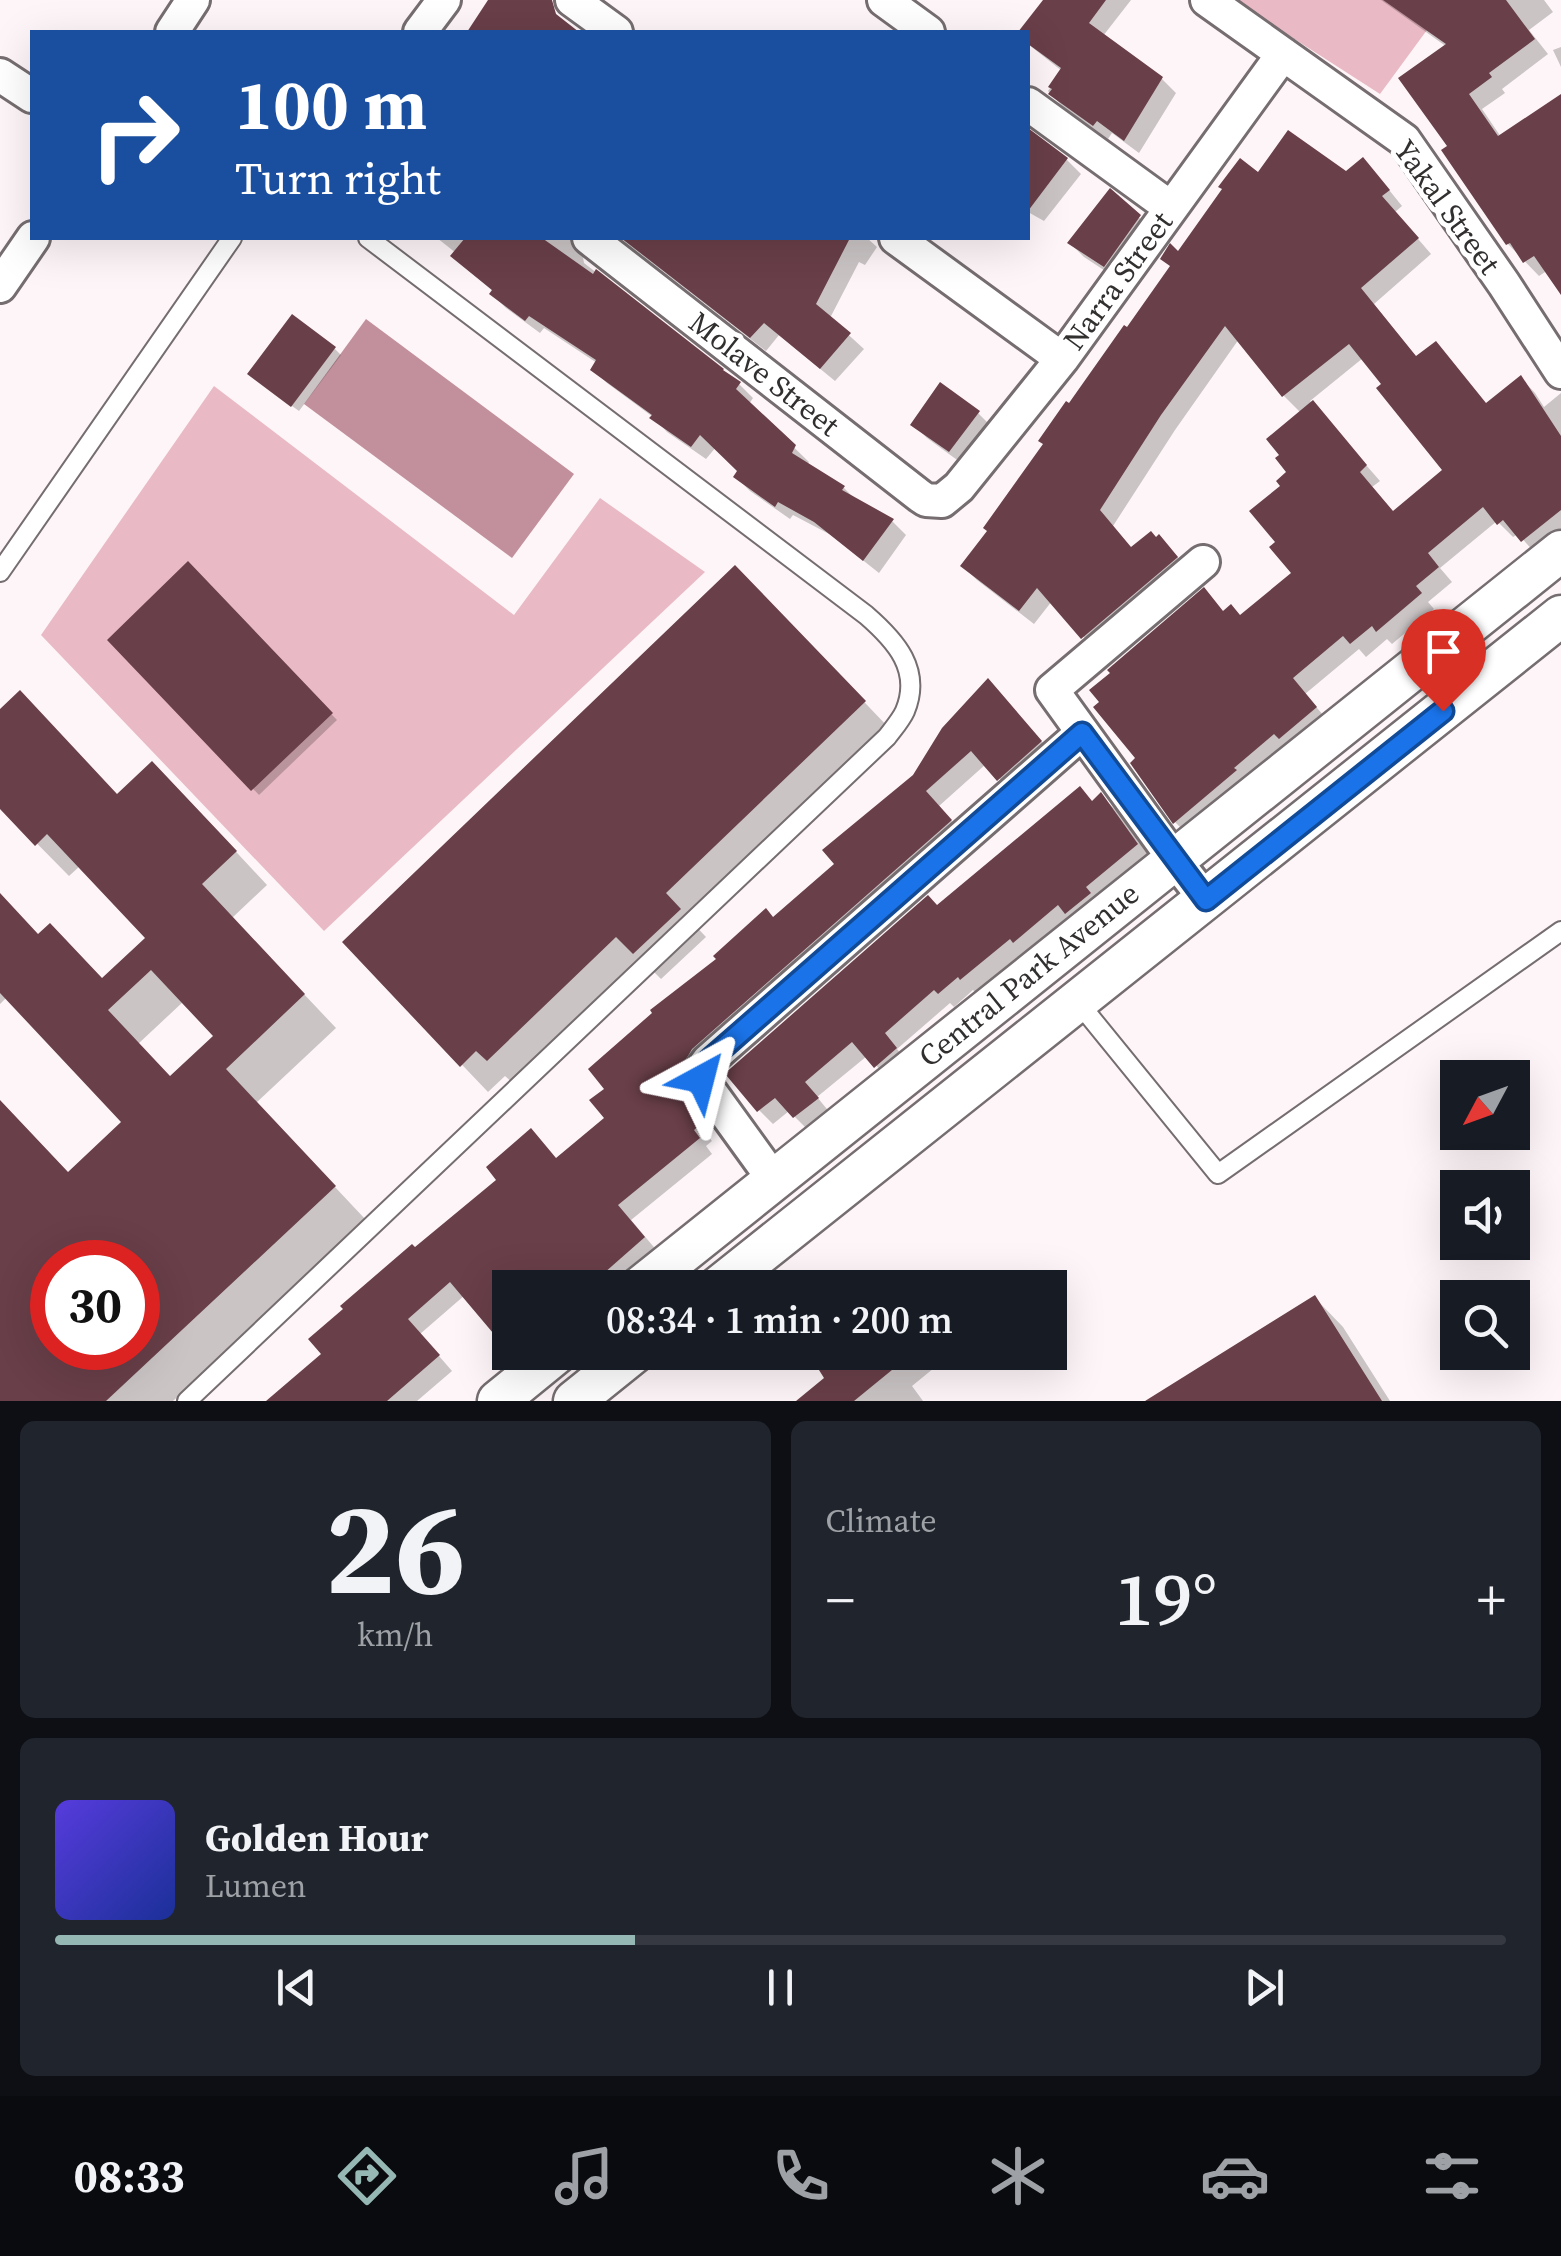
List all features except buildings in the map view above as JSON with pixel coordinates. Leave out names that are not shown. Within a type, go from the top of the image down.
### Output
[{"type":"street","points":[[173,30],[194,0]]},
{"type":"street","points":[[422,30],[444,0]]},
{"type":"street","points":[[572,0],[613,30]]},
{"type":"street","points":[[884,0],[925,30]]},
{"type":"street","name":"Yakal Street","points":[[1207,0],[1404,140],[1561,372]]},
{"type":"street","name":"Narra Street","points":[[942,501],[958,488],[1062,359],[1283,54]]},
{"type":"street","points":[[0,74],[30,95]]},
{"type":"street","points":[[1030,105],[1170,208]]},
{"type":"street","points":[[0,286],[32,240]]},
{"type":"street","name":"Molave Street","points":[[592,240],[920,496],[942,501]]},
{"type":"street","points":[[899,240],[1062,359]]},
{"type":"street","name":"Central Park Avenue","points":[[662,1270],[1561,551]]},
{"type":"street","points":[[1203,562],[1052,690],[1206,900]]},
{"type":"street","name":"Central Park Avenue","points":[[740,1270],[1561,616]]},
{"type":"street","points":[[774,1180],[701,1079],[702,1069],[1082,733]]},
{"type":"street","points":[[498,1401],[536,1370]]},
{"type":"street","points":[[574,1401],[613,1370]]},
{"type":"lane","points":[[0,572],[231,240]]},
{"type":"lane","points":[[187,1401],[887,738],[904,713],[911,690],[908,664],[891,637],[866,615],[371,240]]},
{"type":"lane","points":[[1078,1002],[1218,1174],[1561,931]]},
{"type":"shaded area","points":[[1234,0],[1449,0],[1380,94]]},
{"type":"shaded area","points":[[366,319],[574,474],[512,558],[304,404]]},
{"type":"shaded area","points":[[214,386],[514,615],[600,498],[705,572],[324,931],[41,635]]},
{"type":"route","points":[[701,1079],[708,1061],[1082,733],[1206,900],[1443,711]]}]
